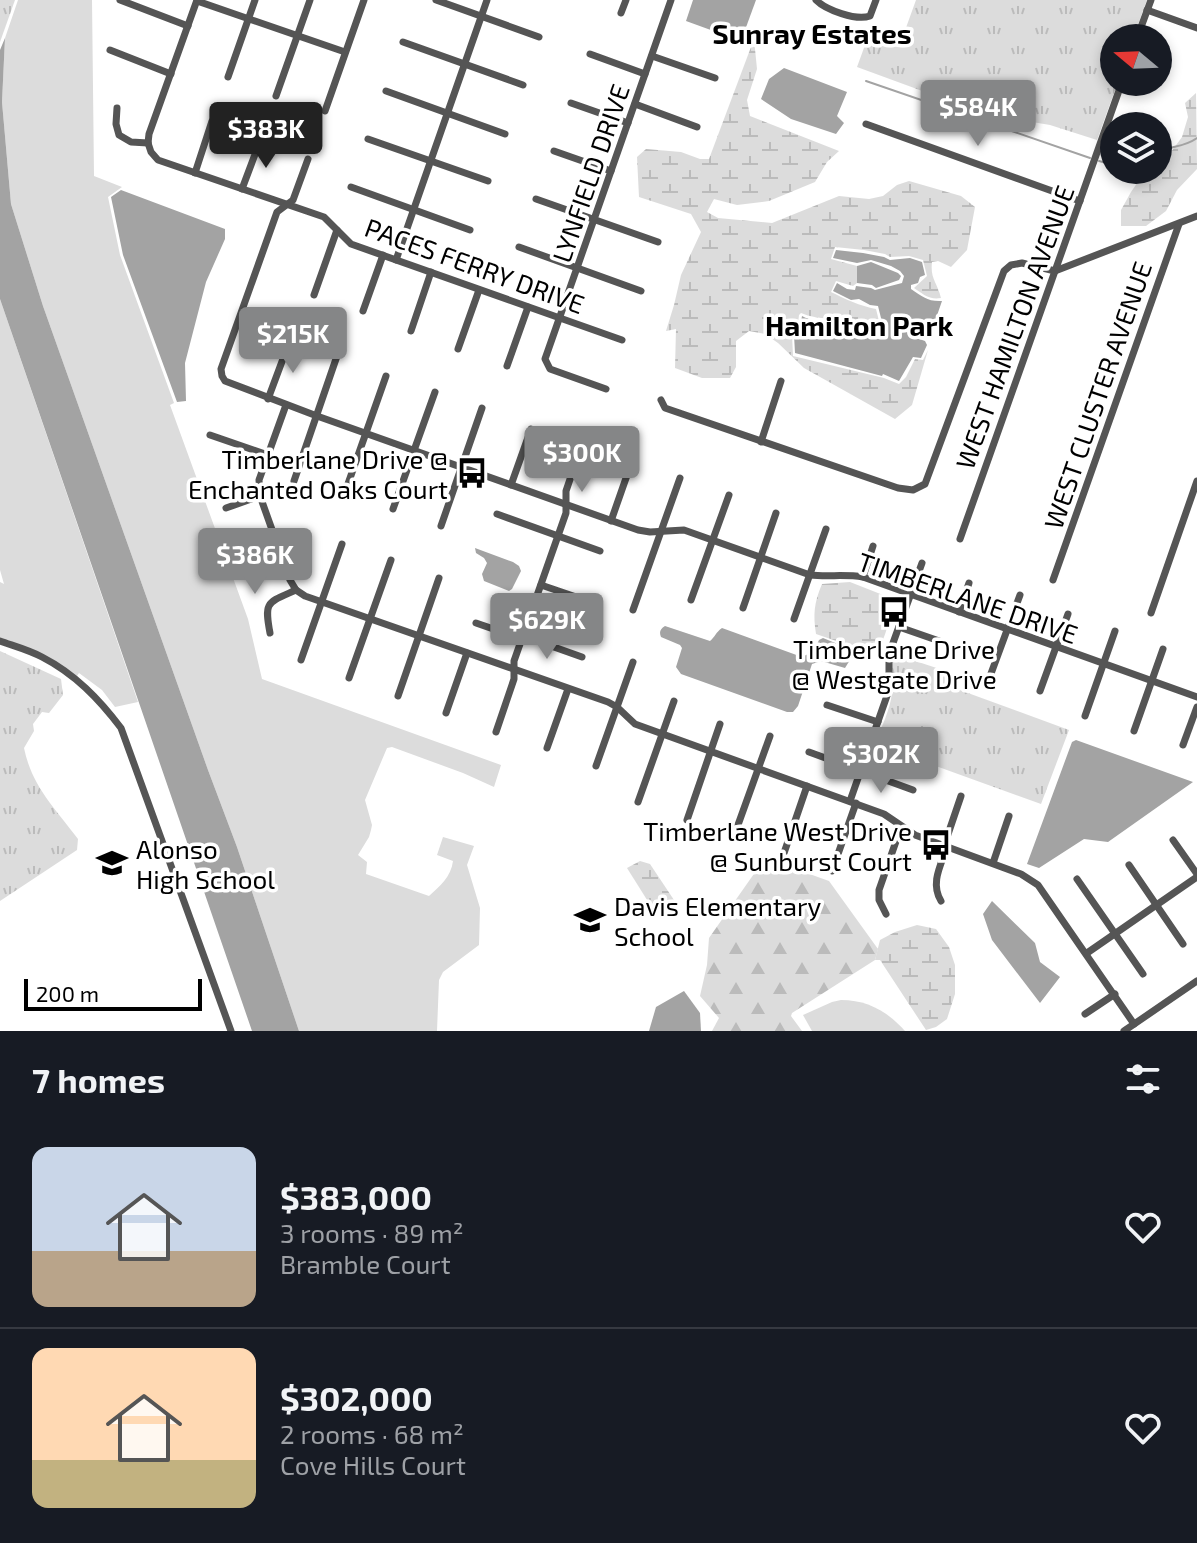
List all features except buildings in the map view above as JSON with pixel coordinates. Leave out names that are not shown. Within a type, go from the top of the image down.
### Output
[{"type":"street","points":[[120,0],[188,26]]},
{"type":"street","points":[[148,143],[197,0],[345,52]]},
{"type":"street","points":[[228,77],[255,0]]},
{"type":"street","points":[[276,96],[310,0]]},
{"type":"street","points":[[325,111],[364,0]]},
{"type":"street","points":[[436,0],[539,37]]},
{"type":"street","points":[[396,260],[487,0]]},
{"type":"street","points":[[621,13],[626,0]]},
{"type":"street","name":"LYNFIELD DRIVE","points":[[606,389],[550,369],[545,359],[671,0]]},
{"type":"street","points":[[816,0],[822,6],[861,19],[870,16],[876,0]]},
{"type":"street","points":[[1142,24],[1151,0]]},
{"type":"street","points":[[1147,10],[1197,28]]},
{"type":"street","points":[[403,42],[523,85]]},
{"type":"street","points":[[110,50],[171,74]]},
{"type":"street","points":[[590,54],[645,74]]},
{"type":"street","points":[[652,56],[715,78]]},
{"type":"street","points":[[386,91],[505,134]]},
{"type":"street","name":"WEST HAMILTON AVENUE","points":[[960,539],[1117,96]]},
{"type":"street","points":[[571,103],[628,123]]},
{"type":"street","points":[[635,104],[697,127]]},
{"type":"street","name":"PACES FERRY DRIVE","points":[[117,108],[119,135],[131,142],[148,143],[158,160],[324,217],[351,244],[622,340]]},
{"type":"street","points":[[195,173],[212,121]]},
{"type":"street","points":[[866,124],[1080,201]]},
{"type":"street","points":[[368,139],[488,181]]},
{"type":"street","points":[[242,189],[260,141]]},
{"type":"street","points":[[554,151],[611,171]]},
{"type":"street","name":"TIMBERLANE DRIVE","points":[[308,159],[293,200],[277,212],[221,369],[225,381],[638,530],[684,530],[810,575],[863,577],[1197,697]]},
{"type":"street","points":[[351,187],[470,230]]},
{"type":"street","points":[[536,199],[658,242]]},
{"type":"street","points":[[661,400],[665,408],[898,488],[913,490],[925,484],[1004,271],[1011,265],[1022,263],[1055,271],[1197,216]]},
{"type":"street","name":"WEST CLUSTER AVENUE","points":[[1053,580],[1179,224]]},
{"type":"street","points":[[314,295],[337,230]]},
{"type":"street","points":[[519,247],[641,291]]},
{"type":"street","points":[[363,311],[383,255]]},
{"type":"street","points":[[411,331],[431,272]]},
{"type":"street","points":[[458,349],[479,290]]},
{"type":"street","points":[[507,366],[528,307]]},
{"type":"street","points":[[268,399],[290,340]]},
{"type":"street","points":[[294,481],[337,356]]},
{"type":"street","points":[[343,498],[386,376]]},
{"type":"street","points":[[761,442],[781,381]]},
{"type":"street","points":[[393,509],[435,392]]},
{"type":"street","points":[[286,405],[259,480],[260,496],[296,590],[322,603],[608,702],[635,724],[884,814],[915,835],[1021,874],[1038,885],[1134,1024]]},
{"type":"street","points":[[441,526],[482,408]]},
{"type":"street","points":[[511,485],[531,429]]},
{"type":"street","points":[[210,435],[268,455]]},
{"type":"street","points":[[496,732],[514,679],[514,661],[566,513],[566,491],[582,444]]},
{"type":"street","points":[[611,521],[632,461]]},
{"type":"street","points":[[633,610],[680,478]]},
{"type":"street","points":[[1151,613],[1197,481]]},
{"type":"street","points":[[691,600],[729,495]]},
{"type":"street","points":[[226,508],[260,496]]},
{"type":"street","points":[[743,608],[776,513]]},
{"type":"street","points":[[497,514],[600,551]]},
{"type":"street","points":[[794,619],[826,529]]},
{"type":"street","points":[[301,660],[342,544]]},
{"type":"street","points":[[241,557],[277,545]]},
{"type":"street","points":[[863,577],[873,546]]},
{"type":"street","points":[[349,678],[391,560]]},
{"type":"street","points":[[832,871],[861,770],[889,690],[889,654],[922,563]]},
{"type":"street","points":[[398,696],[439,578]]},
{"type":"street","points":[[959,612],[969,583]]},
{"type":"street","points":[[541,585],[582,599]]},
{"type":"street","points":[[270,633],[266,615],[268,606],[273,600],[296,590]]},
{"type":"street","points":[[989,679],[1020,595]]},
{"type":"street","points":[[1040,691],[1068,614]]},
{"type":"street","points":[[476,623],[582,657]]},
{"type":"street","points":[[899,627],[945,643]]},
{"type":"street","points":[[1085,716],[1115,631]]},
{"type":"street","points":[[0,641],[40,656],[65,671],[102,704],[121,728],[231,1031]]},
{"type":"street","points":[[1134,731],[1163,649]]},
{"type":"street","points":[[446,713],[467,653]]},
{"type":"street","points":[[596,766],[633,662]]},
{"type":"street","points":[[547,748],[568,689]]},
{"type":"street","points":[[638,802],[674,701]]},
{"type":"street","points":[[827,705],[878,722]]},
{"type":"street","points":[[1183,745],[1197,707]]},
{"type":"street","points":[[687,820],[720,724]]},
{"type":"street","points":[[734,836],[770,736]]},
{"type":"street","points":[[809,752],[913,790]]},
{"type":"street","points":[[784,853],[807,786]]},
{"type":"street","points":[[941,901],[935,883],[961,796]]},
{"type":"street","points":[[993,863],[1009,816]]},
{"type":"street","points":[[886,914],[879,900],[879,890],[901,827]]},
{"type":"street","points":[[1087,953],[1197,876],[1173,840]]},
{"type":"street","points":[[1129,865],[1183,944]]},
{"type":"street","points":[[1077,879],[1143,974]]},
{"type":"street","points":[[1124,1031],[1197,981]]},
{"type":"street","points":[[1085,1014],[1115,994]]},
{"type":"green space","points":[[0,0],[15,0],[0,42]]},
{"type":"green space","points":[[18,0],[92,0],[94,176],[122,187],[108,197],[120,255],[174,403],[170,405],[248,619],[262,679],[501,765],[494,787],[392,747],[387,748],[365,800],[372,825],[358,855],[367,862],[366,874],[429,896],[444,881],[452,867],[453,861],[437,855],[443,837],[474,846],[467,865],[480,908],[479,945],[443,972],[439,980],[437,1031],[299,1031],[237,847],[43,306],[11,204],[2,102],[5,38]]},
{"type":"green space","points":[[916,0],[1147,0],[1138,24],[1100,24],[1100,96],[1113,96],[1107,112],[1100,112],[1097,140],[1050,125],[985,114],[857,67],[872,26],[903,36]]},
{"type":"green space","points":[[754,39],[757,69],[747,100],[750,116],[839,151],[827,162],[815,182],[769,201],[737,205],[714,199],[707,212],[718,218],[772,223],[839,196],[869,199],[883,196],[897,185],[909,181],[961,196],[975,207],[967,250],[951,267],[938,261],[932,262],[933,277],[941,298],[930,297],[914,288],[927,276],[923,260],[835,247],[831,259],[857,266],[857,283],[853,286],[836,281],[831,292],[876,309],[879,321],[876,325],[870,325],[799,315],[797,332],[792,334],[793,356],[899,384],[915,359],[923,360],[928,350],[912,405],[895,419],[804,368],[765,334],[749,331],[736,341],[736,367],[730,378],[702,378],[675,368],[676,329],[666,331],[681,275],[701,232],[691,214],[639,197],[637,157],[646,149],[681,152],[709,159]]},
{"type":"green space","points":[[1196,93],[1197,169],[1177,190],[1166,211],[1146,226],[1121,226],[1121,210],[1136,184],[1172,184],[1172,151],[1182,137],[1188,117],[1185,103]]},
{"type":"green space","points":[[0,299],[138,702],[115,707],[102,690],[79,673],[77,676],[0,638],[0,582],[4,584],[0,570]]},
{"type":"green space","points":[[850,582],[883,595],[888,622],[879,650],[856,655],[851,646],[816,634],[815,609],[822,584]]},
{"type":"green space","points":[[0,651],[61,679],[63,695],[49,713],[42,712],[33,724],[34,731],[24,748],[39,786],[78,839],[77,850],[0,901]]},
{"type":"green space","points":[[894,654],[961,676],[957,689],[1069,730],[1041,804],[875,744],[891,699]]},
{"type":"green space","points":[[765,858],[829,881],[878,949],[875,960],[792,1013],[802,1031],[712,1031],[719,1018],[700,996],[709,938]]},
{"type":"green space","points":[[640,861],[650,864],[674,900],[654,911],[627,868]]},
{"type":"green space","points":[[917,925],[936,929],[949,947],[955,965],[955,994],[947,1019],[926,1030],[880,960],[875,960],[880,940]]},
{"type":"green space","points":[[841,1000],[876,1008],[905,1031],[812,1031],[803,1015]]},
{"type":"shaded area","points":[[693,0],[756,0],[741,41],[686,21]]},
{"type":"shaded area","points":[[5,38],[2,102],[11,204],[43,306],[237,847],[299,1031],[252,1031],[0,299],[0,50]]},
{"type":"shaded area","points":[[784,68],[847,92],[837,116],[844,123],[836,134],[791,119],[761,99],[769,79]]},
{"type":"shaded area","points":[[121,190],[225,229],[225,239],[206,282],[185,363],[186,401],[177,402],[123,255],[111,197]]},
{"type":"shaded area","points":[[836,250],[890,260],[910,258],[922,262],[925,275],[920,277],[918,283],[911,285],[911,289],[929,299],[942,301],[933,327],[911,323],[908,335],[925,341],[927,345],[921,358],[913,357],[899,381],[883,374],[795,353],[794,335],[799,333],[802,316],[816,321],[852,322],[870,328],[878,327],[882,322],[878,306],[859,299],[851,300],[833,291],[837,283],[847,289],[855,290],[856,286],[875,290],[902,283],[904,276],[891,266],[871,260],[857,263],[833,258]]},
{"type":"shaded area","points":[[871,262],[898,273],[901,276],[899,280],[876,288],[857,283],[857,266]]},
{"type":"shaded area","points":[[475,548],[519,566],[521,571],[512,589],[509,591],[484,581],[482,574],[487,563]]},
{"type":"shaded area","points":[[665,626],[710,641],[722,628],[802,657],[814,651],[823,638],[850,649],[853,655],[845,668],[821,661],[812,664],[798,706],[793,712],[787,712],[681,674],[676,667],[682,648],[661,637],[660,631]]},
{"type":"shaded area","points":[[1076,740],[1193,782],[1108,842],[1084,839],[1039,868],[1027,864],[1072,742]]},
{"type":"shaded area","points":[[992,901],[1035,943],[1040,962],[1060,977],[1040,1003],[992,940],[983,914]]},
{"type":"shaded area","points":[[684,991],[700,1013],[701,1031],[649,1031],[656,1007]]},
{"type":"waterway","points":[[866,81],[1090,158]]},
{"type":"waterway","points":[[1172,147],[1197,138]]},
{"type":"place","name":"Timberlane Drive @ Enchanted Oaks Court","points":[[472,473]]},
{"type":"place","name":"Timberlane Drive @ Westgate Drive","points":[[894,612]]},
{"type":"place","name":"Timberlane West Drive @ Sunburst Court","points":[[936,845]]},
{"type":"place","name":"Alonso High School","points":[[112,863]]},
{"type":"place","name":"Davis Elementary School","points":[[590,920]]},
{"type":"district","name":"Sunray Estates","points":[[812,33]]},
{"type":"district","name":"Hamilton Park","points":[[859,325]]}]
